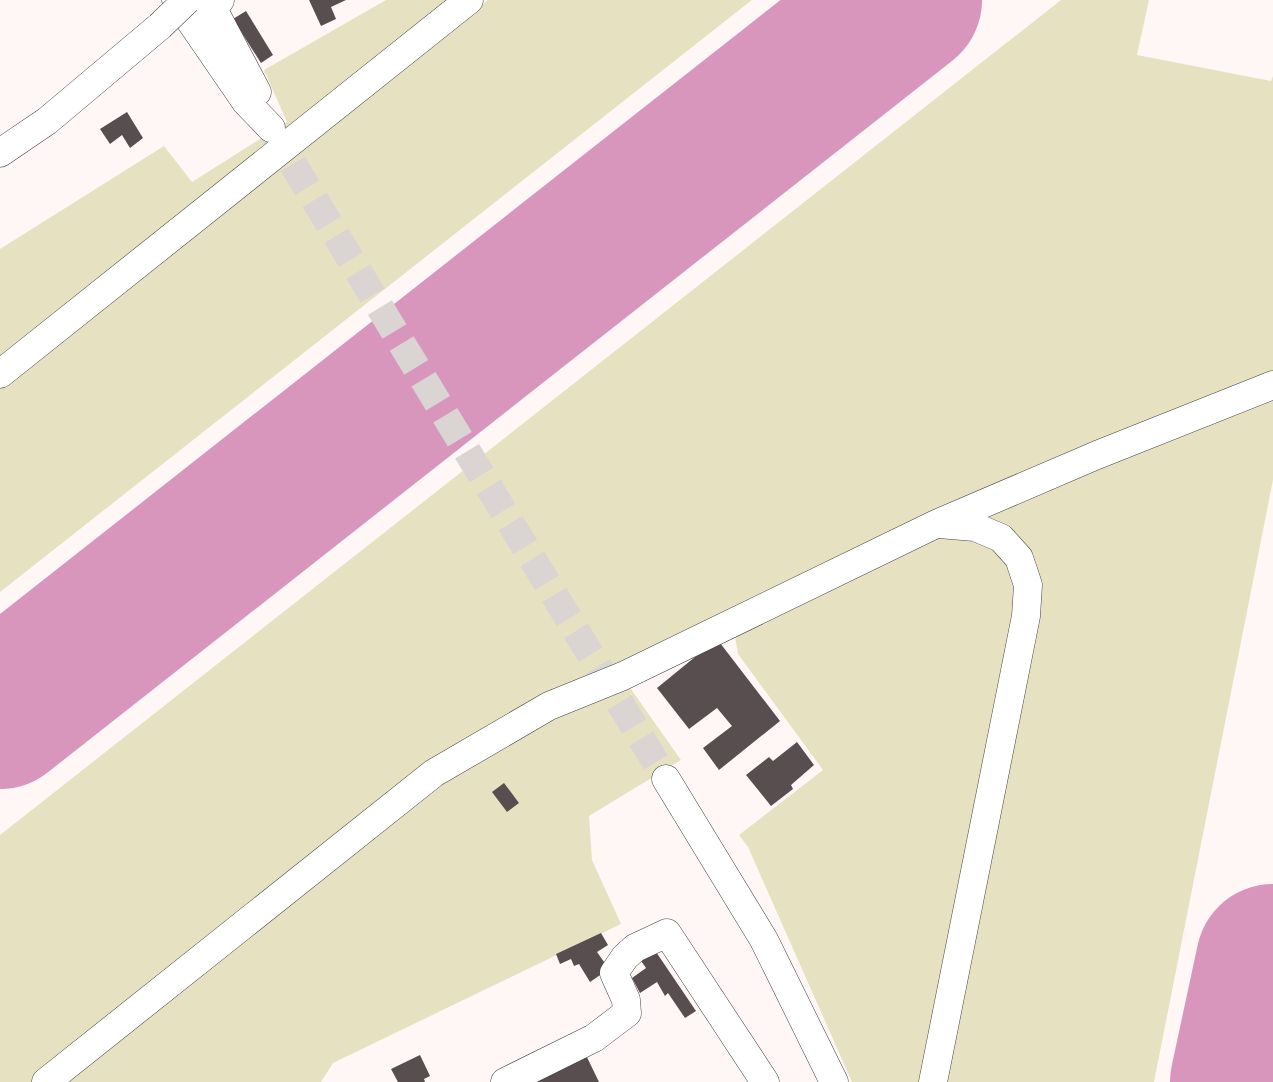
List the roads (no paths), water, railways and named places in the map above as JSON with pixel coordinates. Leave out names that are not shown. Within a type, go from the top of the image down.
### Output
[{"type":"street","points":[[176,0],[246,102],[271,128]]},
{"type":"street","points":[[0,153],[48,121],[160,26],[187,0]]},
{"type":"street","points":[[220,0],[212,7],[258,93],[246,102]]},
{"type":"street","points":[[0,374],[469,0]]},
{"type":"street","points":[[46,1082],[434,773],[549,706],[623,676],[936,524],[1097,455],[1273,385]]},
{"type":"street","points":[[933,1082],[1026,616],[1028,586],[1018,558],[1001,538],[975,527],[936,524]]},
{"type":"street","points":[[666,779],[764,940],[834,1082]]},
{"type":"street","points":[[505,1082],[594,1038],[626,1013],[626,1000],[614,973],[625,957],[635,948],[667,933],[765,1082]]},
{"type":"tunnel","points":[[271,128],[666,779]]}]
